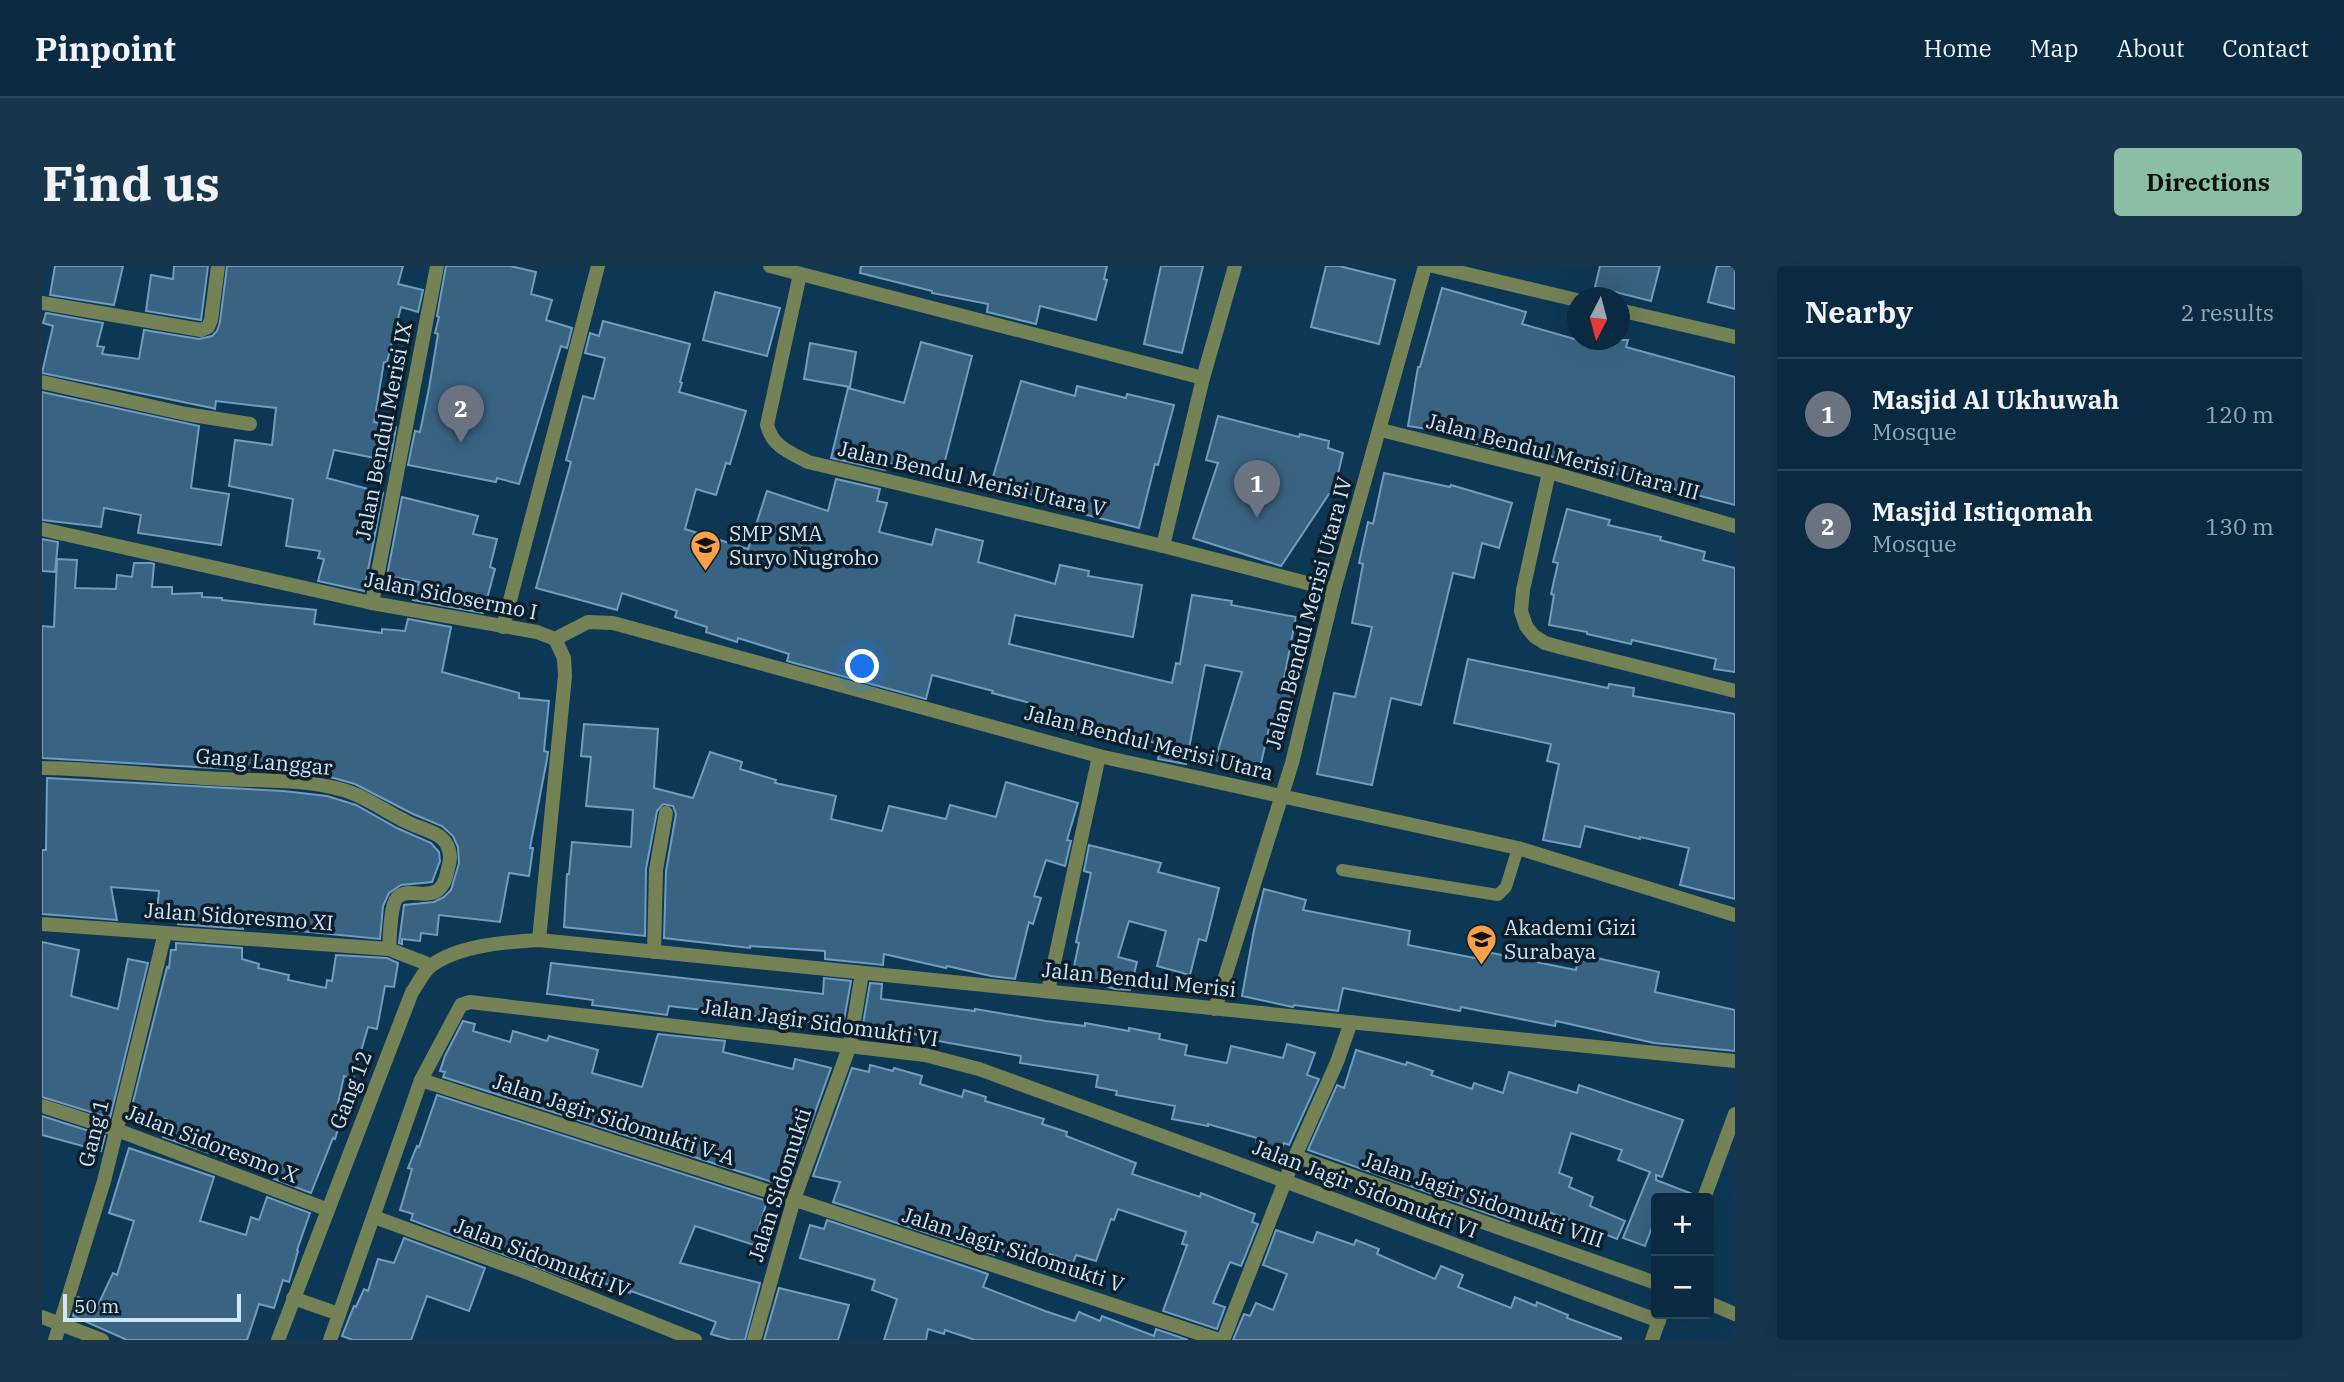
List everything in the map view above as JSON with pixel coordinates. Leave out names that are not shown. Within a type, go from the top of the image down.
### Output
[{"type":"street","points":[[42,303],[201,330],[208,327],[211,320],[218,266]]},
{"type":"street","name":"Jalan Bendul Merisi IX","points":[[372,603],[437,266]]},
{"type":"street","points":[[503,627],[598,266]]},
{"type":"street","points":[[770,266],[1203,379]]},
{"type":"street","points":[[1163,546],[1203,379],[1235,266]]},
{"type":"street","name":"Jalan Bendul Merisi Utara IV","points":[[1215,1009],[1294,756],[1334,590],[1425,266]]},
{"type":"street","points":[[1433,266],[1567,298]]},
{"type":"street","name":"Jalan Bendul Merisi Utara V","points":[[800,274],[767,425],[770,438],[786,451],[808,462],[1163,546],[1334,590]]},
{"type":"street","points":[[1630,313],[1735,337]]},
{"type":"street","points":[[42,382],[186,414],[250,424]]},
{"type":"street","name":"Jalan Bendul Merisi Utara III","points":[[1381,430],[1549,472],[1735,526]]},
{"type":"street","points":[[1549,472],[1522,590],[1521,611],[1526,626],[1534,636],[1545,643],[1563,648],[1735,691]]},
{"type":"street","name":"Jalan Sidosermo I","points":[[42,529],[372,603],[537,632],[555,639],[564,658],[565,676],[539,940]]},
{"type":"street","name":"Jalan Bendul Merisi Utara","points":[[555,639],[588,622],[613,623],[1099,756],[1518,848],[1735,915]]},
{"type":"street","points":[[1048,991],[1099,756]]},
{"type":"street","name":"Gang Langgar","points":[[42,768],[274,781],[331,787],[352,792],[409,824],[441,836],[447,843],[450,860],[445,881],[432,893],[404,893],[398,896],[393,904],[389,950]]},
{"type":"street","points":[[654,952],[656,870],[666,813]]},
{"type":"street","name":"Jalan Sidoresmo XI","points":[[42,924],[389,950],[430,965]]},
{"type":"street","name":"Gang 1","points":[[55,1340],[104,1181],[164,933]]},
{"type":"street","points":[[430,965],[489,944],[539,940]]},
{"type":"street","name":"Jalan Bendul Merisi","points":[[539,940],[1735,1061]]},
{"type":"street","name":"Gang 12","points":[[278,1340],[412,992],[430,965]]},
{"type":"street","name":"Jalan Sidomukti","points":[[754,1340],[794,1199],[851,1041],[862,973]]},
{"type":"street","name":"Jalan Jagir Sidomukti VI","points":[[331,1340],[421,1080],[461,1005],[470,1002],[851,1041],[925,1055],[979,1069],[1290,1169],[1651,1313]]},
{"type":"street","points":[[1221,1340],[1290,1169],[1337,1062],[1351,1022]]},
{"type":"street","name":"Jalan Jagir Sidomukti V-A","points":[[421,1080],[794,1199]]},
{"type":"street","name":"Jalan Sidoresmo X","points":[[42,1106],[117,1130],[327,1209]]},
{"type":"street","points":[[1706,1193],[1735,1114]]},
{"type":"street","name":"Jalan Jagir Sidomukti VIII","points":[[1290,1169],[1651,1281]]},
{"type":"street","name":"Jalan Jagir Sidomukti V","points":[[794,1199],[1221,1340]]},
{"type":"street","name":"Jalan Sidomukti IV","points":[[374,1217],[531,1274],[695,1340]]},
{"type":"street","points":[[293,1298],[339,1314]]},
{"type":"street","points":[[1714,1305],[1735,1314]]},
{"type":"street","points":[[42,1317],[102,1340]]},
{"type":"street","points":[[1652,1340],[1659,1319]]},
{"type":"lane","points":[[1342,870],[1498,895],[1506,887],[1518,848]]},
{"type":"building","points":[[55,266],[123,266],[114,305],[50,295]]},
{"type":"building","points":[[174,266],[208,266],[201,320],[146,311],[151,275],[173,279]]},
{"type":"building","points":[[227,266],[403,266],[398,284],[423,290],[418,312],[401,307],[387,362],[384,362],[374,422],[396,427],[390,461],[334,450],[327,478],[383,493],[364,591],[318,581],[324,559],[318,558],[320,551],[286,546],[293,499],[229,486],[235,440],[272,445],[276,408],[216,401],[215,409],[42,373],[53,326],[43,323],[46,313],[103,323],[97,346],[104,347],[102,354],[139,359],[144,330],[199,339],[212,336],[220,322]]},
{"type":"building","points":[[446,266],[510,266],[536,272],[531,294],[552,300],[546,320],[572,328],[567,348],[561,346],[519,484],[497,478],[496,482],[408,465],[415,431],[420,432],[429,388]]},
{"type":"building","points":[[861,266],[1107,266],[1104,279],[1107,280],[1096,320],[1040,306],[1036,324],[987,312],[988,304],[932,293],[860,273]]},
{"type":"building","points":[[1161,266],[1203,266],[1182,353],[1144,344]]},
{"type":"building","points":[[1326,266],[1339,266],[1395,280],[1379,344],[1311,327]]},
{"type":"building","points":[[1600,266],[1660,266],[1651,301],[1630,296],[1630,287],[1595,287]]},
{"type":"building","points":[[1717,266],[1735,266],[1735,309],[1708,302]]},
{"type":"building","points":[[1442,288],[1526,312],[1522,324],[1567,337],[1567,350],[1630,348],[1735,377],[1735,505],[1577,464],[1536,452],[1537,449],[1494,440],[1493,448],[1470,442],[1471,436],[1408,426],[1420,367]]},
{"type":"building","points":[[715,292],[780,308],[767,356],[703,340]]},
{"type":"building","points":[[603,321],[690,344],[679,392],[746,411],[730,464],[726,463],[716,495],[696,489],[685,529],[748,549],[767,491],[828,511],[836,479],[880,489],[877,501],[887,503],[879,532],[932,545],[936,529],[983,541],[978,562],[1055,584],[1060,565],[1089,571],[1088,576],[1142,585],[1133,637],[1015,615],[1009,644],[1172,683],[1176,663],[1180,664],[1192,595],[1232,601],[1231,605],[1296,617],[1282,689],[1295,693],[1284,729],[1270,724],[1259,772],[1215,760],[1242,672],[1205,665],[1186,764],[1158,759],[1161,744],[1094,730],[1093,737],[1059,730],[1060,724],[1027,716],[1030,703],[992,693],[993,691],[932,675],[926,699],[787,661],[789,654],[738,638],[737,642],[706,632],[707,627],[675,617],[677,611],[622,593],[617,610],[536,588],[571,462],[566,460],[583,396],[594,399],[605,358],[585,353],[590,333],[599,336]]},
{"type":"building","points":[[921,342],[972,356],[941,476],[887,463],[885,470],[831,458],[848,388],[904,403]]},
{"type":"building","points":[[810,343],[856,352],[850,387],[804,379]]},
{"type":"building","points":[[1021,381],[1075,396],[1077,386],[1126,398],[1127,394],[1174,405],[1158,465],[1155,464],[1139,528],[1047,505],[1048,499],[991,484]]},
{"type":"building","points":[[42,392],[199,426],[191,488],[229,494],[221,545],[138,533],[141,515],[104,508],[101,527],[42,520]]},
{"type":"building","points":[[1218,416],[1299,437],[1300,434],[1329,441],[1328,448],[1343,453],[1333,495],[1329,494],[1281,566],[1193,538],[1218,463],[1206,460]]},
{"type":"building","points":[[1384,473],[1450,487],[1451,485],[1512,503],[1499,548],[1482,543],[1474,578],[1453,573],[1421,705],[1391,698],[1372,785],[1317,774],[1334,693],[1355,697],[1372,627],[1352,623],[1363,564],[1359,563],[1368,522],[1373,524]]},
{"type":"building","points":[[402,497],[478,516],[473,534],[497,539],[490,567],[495,569],[483,613],[413,600],[419,582],[387,576]]},
{"type":"building","points":[[1567,509],[1610,520],[1608,525],[1661,537],[1660,540],[1705,552],[1703,560],[1735,568],[1735,672],[1714,669],[1716,659],[1632,640],[1631,644],[1549,625],[1554,595],[1551,594],[1558,563],[1553,562]]},
{"type":"building","points":[[42,539],[58,542],[55,572],[42,571]]},
{"type":"building","points":[[57,559],[77,560],[75,588],[116,589],[117,575],[132,577],[134,563],[151,563],[154,564],[152,587],[172,587],[172,594],[202,593],[202,597],[222,600],[316,610],[314,624],[382,633],[382,629],[405,631],[408,619],[451,627],[442,672],[519,693],[519,698],[549,701],[544,751],[548,752],[530,848],[533,848],[529,876],[509,873],[500,922],[439,915],[437,935],[421,933],[420,941],[402,939],[402,944],[399,943],[404,905],[434,902],[451,890],[459,863],[458,847],[453,836],[442,826],[355,784],[299,773],[42,758],[42,626],[54,627]]},
{"type":"building","points":[[1468,659],[1608,688],[1609,684],[1634,688],[1633,696],[1735,714],[1735,899],[1680,885],[1689,848],[1585,826],[1580,847],[1543,840],[1559,764],[1547,761],[1551,744],[1454,723]]},
{"type":"building","points":[[584,724],[658,729],[654,788],[693,798],[710,752],[742,762],[740,769],[776,780],[775,783],[836,796],[831,819],[882,831],[889,806],[946,819],[950,805],[996,817],[1006,782],[1078,803],[1067,840],[1071,841],[1065,866],[1046,860],[1034,896],[1041,898],[1033,924],[1029,922],[1015,979],[947,966],[946,968],[884,954],[883,965],[825,959],[825,951],[750,948],[664,938],[666,871],[676,814],[673,806],[663,804],[657,811],[646,869],[645,936],[564,927],[572,842],[631,847],[633,810],[586,806],[591,757],[581,756]]},
{"type":"building","points":[[47,778],[283,791],[327,796],[356,805],[431,843],[439,852],[440,861],[432,882],[401,885],[389,893],[383,906],[380,939],[280,929],[280,921],[244,918],[243,929],[178,924],[179,913],[157,910],[159,891],[111,887],[117,920],[42,914],[42,850],[46,850]]},
{"type":"building","points":[[1089,845],[1161,863],[1158,872],[1219,888],[1206,941],[1199,939],[1190,975],[1157,966],[1166,931],[1129,921],[1118,957],[1137,962],[1130,990],[1115,989],[1108,987],[1108,984],[1072,976],[1079,943],[1076,942],[1091,873],[1084,871]]},
{"type":"building","points":[[1264,889],[1306,900],[1303,910],[1410,931],[1408,945],[1475,958],[1477,950],[1576,970],[1579,954],[1659,972],[1655,992],[1735,1010],[1735,1051],[1654,1043],[1556,1021],[1555,1026],[1461,1007],[1460,1011],[1343,988],[1338,1011],[1293,1007],[1242,996]]},
{"type":"building","points":[[42,942],[79,950],[71,996],[118,1009],[128,959],[148,963],[110,1118],[42,1097]]},
{"type":"building","points":[[176,943],[242,948],[242,959],[259,964],[258,968],[289,975],[288,980],[326,988],[327,980],[332,981],[336,955],[387,958],[398,963],[394,987],[385,986],[377,1029],[368,1027],[353,1079],[344,1076],[335,1117],[341,1119],[311,1193],[274,1179],[275,1176],[163,1137],[168,1120],[131,1110],[167,967],[169,968],[171,950],[176,950]]},
{"type":"building","points":[[551,963],[823,994],[824,978],[851,981],[843,1026],[669,1006],[667,1015],[592,1005],[593,1000],[547,994]]},
{"type":"building","points":[[870,983],[882,984],[881,999],[1160,1034],[1159,1039],[1187,1045],[1185,1055],[1227,1063],[1231,1046],[1283,1058],[1287,1044],[1315,1053],[1307,1075],[1319,1079],[1289,1145],[1284,1143],[1281,1151],[1256,1142],[1257,1138],[1208,1124],[1172,1119],[1175,1106],[1116,1095],[1117,1091],[1096,1087],[1098,1075],[1020,1063],[1021,1056],[863,1024]]},
{"type":"building","points":[[463,1021],[475,1024],[473,1031],[510,1042],[513,1031],[547,1041],[549,1036],[598,1050],[592,1073],[642,1087],[658,1034],[725,1041],[723,1052],[793,1069],[795,1059],[831,1068],[788,1187],[443,1077],[445,1072],[440,1071],[445,1056]]},
{"type":"building","points":[[1356,1050],[1406,1065],[1407,1062],[1433,1071],[1431,1075],[1472,1089],[1474,1083],[1503,1093],[1509,1072],[1577,1093],[1579,1085],[1683,1120],[1662,1177],[1656,1175],[1656,1180],[1690,1193],[1651,1193],[1651,1230],[1645,1246],[1623,1238],[1650,1172],[1618,1160],[1622,1150],[1571,1133],[1559,1173],[1572,1178],[1569,1187],[1593,1197],[1590,1206],[1625,1221],[1617,1239],[1544,1210],[1541,1218],[1513,1207],[1509,1221],[1308,1150],[1337,1085],[1344,1088]]},
{"type":"building","points":[[870,1065],[922,1076],[920,1084],[962,1097],[964,1090],[986,1097],[985,1101],[1044,1119],[1042,1124],[1067,1132],[1066,1136],[1136,1163],[1132,1174],[1200,1197],[1201,1193],[1255,1214],[1252,1222],[1258,1224],[1241,1266],[1230,1262],[1213,1303],[1225,1307],[1217,1329],[1163,1311],[1187,1245],[1182,1244],[1186,1232],[1118,1209],[1114,1220],[1111,1219],[1096,1261],[1076,1255],[1073,1263],[1050,1254],[1045,1266],[996,1249],[994,1255],[833,1202],[840,1182],[813,1176],[852,1068],[869,1072]]},
{"type":"building","points":[[437,1095],[767,1201],[754,1245],[695,1226],[680,1263],[760,1283],[745,1340],[731,1340],[711,1334],[716,1322],[631,1291],[630,1293],[588,1277],[585,1285],[411,1220],[413,1214],[400,1210],[412,1169],[408,1168],[417,1146],[419,1147]]},
{"type":"building","points":[[42,1116],[105,1136],[101,1151],[42,1135]]},
{"type":"building","points":[[129,1148],[214,1177],[200,1221],[246,1235],[251,1217],[259,1220],[267,1197],[310,1213],[289,1282],[283,1280],[274,1308],[259,1304],[247,1340],[127,1340],[73,1316],[78,1297],[98,1305],[113,1273],[117,1275],[134,1221],[109,1213]]},
{"type":"building","points":[[827,1220],[988,1274],[983,1287],[1075,1321],[1079,1312],[1100,1321],[1102,1316],[1154,1336],[1156,1329],[1188,1340],[975,1340],[945,1330],[944,1334],[928,1329],[926,1340],[884,1340],[897,1299],[872,1290],[875,1280],[800,1258],[810,1225],[824,1229]]},
{"type":"building","points":[[1276,1230],[1313,1243],[1317,1232],[1354,1245],[1356,1240],[1379,1249],[1377,1254],[1435,1279],[1441,1266],[1463,1275],[1458,1287],[1511,1308],[1515,1297],[1536,1306],[1537,1302],[1568,1315],[1567,1318],[1621,1340],[1233,1340],[1244,1314],[1250,1316],[1256,1303],[1273,1310],[1287,1274],[1263,1265]]},
{"type":"building","points":[[404,1238],[485,1268],[469,1311],[427,1296],[411,1340],[353,1340],[342,1336],[354,1306],[356,1307],[364,1289],[368,1291],[378,1259],[394,1263]]},
{"type":"building","points":[[779,1288],[849,1305],[838,1340],[764,1340]]},
{"type":"place","name":"Masjid Istiqomah","points":[[461,443]]},
{"type":"place","name":"Masjid Al Ukhuwah","points":[[1257,518]]},
{"type":"place","name":"SMP SMA Suryo Nugroho","points":[[706,573]]},
{"type":"place","name":"Akademi Gizi Surabaya","points":[[1481,967]]}]
